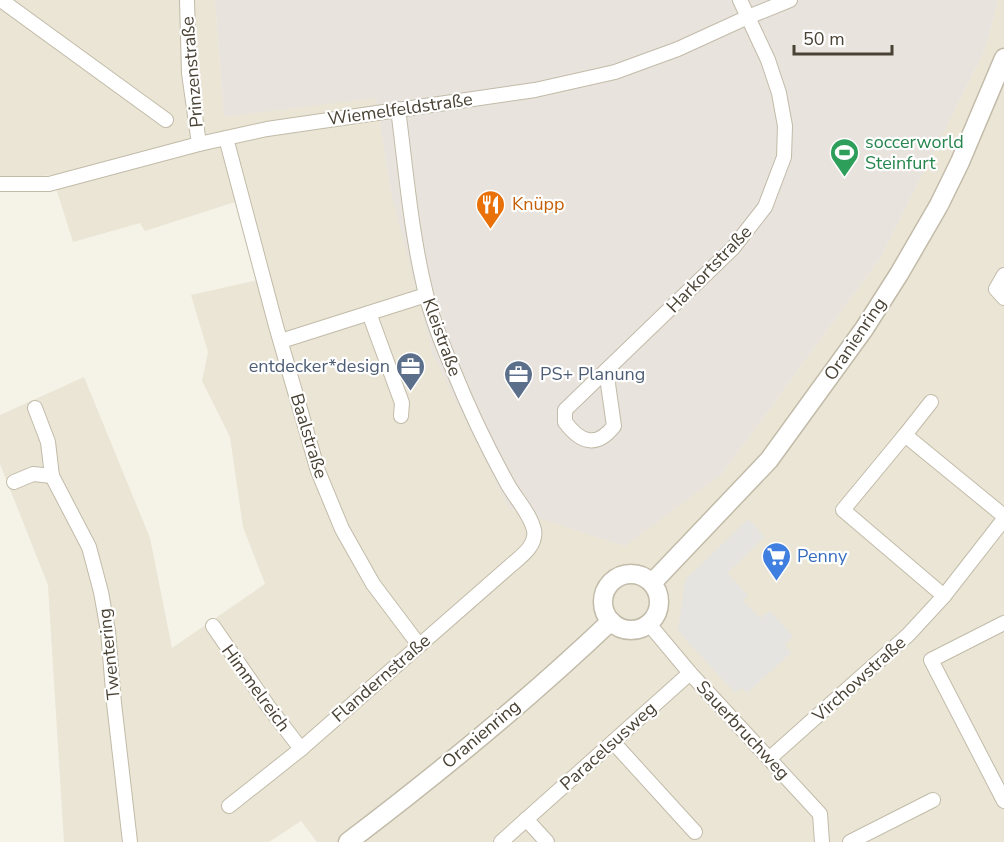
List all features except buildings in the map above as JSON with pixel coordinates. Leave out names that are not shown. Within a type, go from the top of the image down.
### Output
[{"type":"street","points":[[1,0],[166,120]]},
{"type":"street","name":"Prinzenstraße","points":[[187,0],[189,73],[199,144]]},
{"type":"street","name":"Harkortstraße","points":[[610,368],[608,384],[614,426],[600,438],[592,441],[581,439],[575,436],[565,422],[565,410],[733,248],[765,207],[784,157],[785,126],[779,93],[768,60],[740,0]]},
{"type":"street","name":"Wiemelfeldstraße","points":[[0,184],[49,184],[199,144],[267,129],[535,90],[615,72],[678,49],[790,0]]},
{"type":"street","name":"Oranienring","points":[[652,583],[769,460],[864,329],[939,205],[1004,58]]},
{"type":"street","name":"Kleistraße","points":[[398,109],[413,225],[426,295],[452,367],[479,430],[534,531],[530,548]]},
{"type":"street","name":"Baalstraße","points":[[226,138],[280,341],[318,471],[342,529],[373,584],[419,645]]},
{"type":"street","points":[[1000,293],[1004,275]]},
{"type":"street","points":[[280,341],[426,295]]},
{"type":"street","points":[[369,313],[402,403],[401,416]]},
{"type":"street","points":[[931,402],[843,510],[944,596]]},
{"type":"street","name":"Twentering","points":[[35,408],[48,442],[52,476],[89,547],[101,592],[108,631],[130,842]]},
{"type":"street","name":"Virchowstraße","points":[[770,758],[908,635],[944,596],[1004,517],[905,435]]},
{"type":"street","points":[[14,482],[33,474],[52,476]]},
{"type":"street","name":"Flandernstraße","points":[[229,806],[301,748],[530,548]]},
{"type":"street","points":[[626,574],[636,574],[652,583],[658,593],[659,604],[649,624],[630,630],[619,628],[611,621],[605,613],[603,603],[605,592],[610,584],[626,574]]},
{"type":"street","name":"Oranienring","points":[[348,842],[486,732],[611,621]]},
{"type":"street","points":[[1004,623],[931,660],[1004,801]]},
{"type":"street","name":"Sauerbruchweg","points":[[649,624],[690,673],[820,814],[822,842]]},
{"type":"street","name":"Himmelreich","points":[[213,626],[268,706],[301,748]]},
{"type":"street","name":"Paracelsusweg","points":[[501,842],[690,673]]},
{"type":"street","points":[[613,742],[695,832]]},
{"type":"street","points":[[850,842],[933,800]]},
{"type":"street","points":[[526,819],[547,842]]},
{"type":"shaded area","points":[[0,0],[215,0],[224,117],[376,97],[391,193],[509,509],[558,524],[722,474],[881,257],[985,50],[998,0],[1004,0],[1004,842],[317,842],[301,821],[269,842],[64,842],[48,585],[0,464],[0,415],[84,377],[150,538],[172,648],[265,584],[243,527],[230,437],[202,381],[208,352],[191,295],[258,280],[238,201],[145,231],[140,223],[73,242],[52,175],[0,180]]},
{"type":"shaded area","points":[[215,0],[998,0],[985,50],[881,257],[722,474],[625,546],[509,509],[433,355],[391,193],[376,98],[224,117]]},
{"type":"shaded area","points":[[748,519],[765,537],[727,573],[748,595],[743,601],[760,618],[770,611],[793,636],[785,645],[791,653],[747,693],[742,688],[735,693],[678,631],[685,580]]},
{"type":"place","name":"soccerworld Steinfurt","points":[[844,178]]},
{"type":"place","name":"Knüpp","points":[[491,230]]},
{"type":"place","name":"entdecker*design","points":[[411,392]]},
{"type":"place","name":"PS+ Planung","points":[[519,400]]},
{"type":"place","name":"Penny","points":[[776,582]]}]
